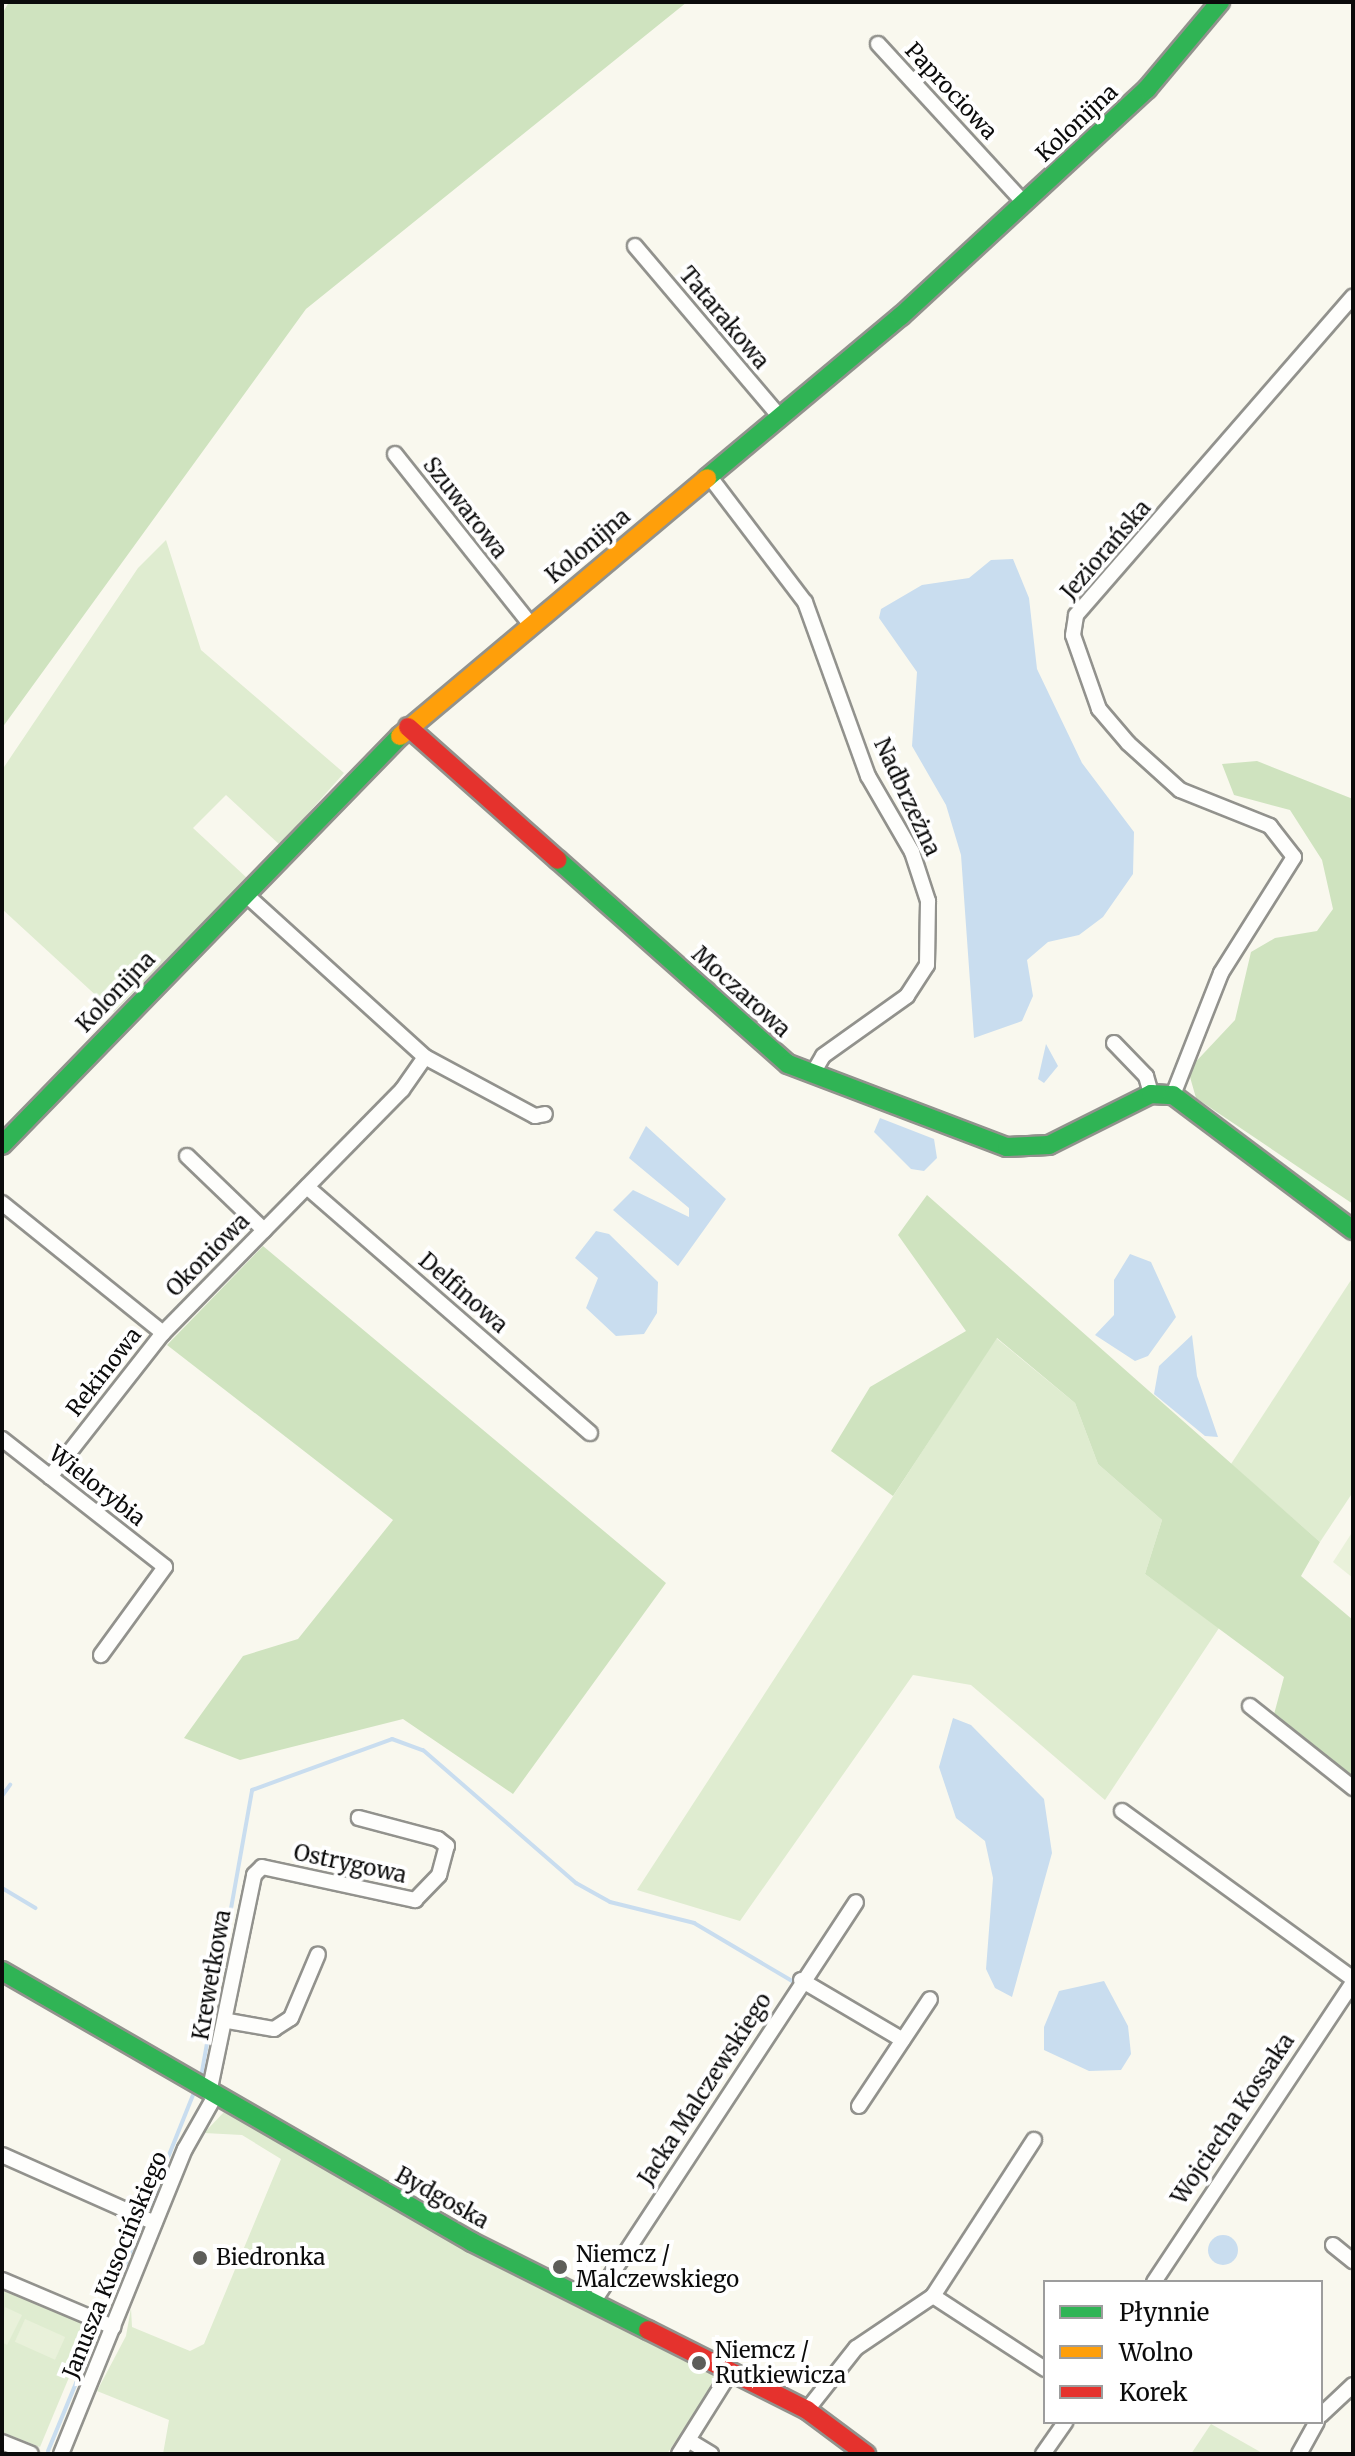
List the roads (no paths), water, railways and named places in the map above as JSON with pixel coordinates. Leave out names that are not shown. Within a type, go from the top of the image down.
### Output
[{"type":"street","name":"Kolonijna","points":[[2,1145],[408,727],[710,477],[1025,204],[1147,89],[1220,2]]},
{"type":"street","name":"Paprociowa","points":[[878,44],[1025,204]]},
{"type":"street","name":"Tatarakowa","points":[[635,246],[780,417]]},
{"type":"street","name":"Jeziorańska","points":[[1173,1095],[1221,973],[1294,857],[1270,826],[1180,790],[1128,743],[1099,709],[1073,635],[1076,615],[1353,296]]},
{"type":"street","name":"Szuwarowa","points":[[395,454],[531,625]]},
{"type":"street","name":"Nadbrzeżna","points":[[710,477],[805,602],[868,776],[912,852],[928,901],[927,965],[907,996],[823,1056],[813,1073]]},
{"type":"street","name":"Moczarowa","points":[[408,727],[764,1046],[813,1073],[1007,1147],[1049,1145],[1151,1094],[1173,1095]]},
{"type":"street","points":[[245,894],[425,1057],[535,1116],[545,1114]]},
{"type":"street","points":[[1114,1043],[1146,1076],[1151,1094]]},
{"type":"street","name":"Okoniowa","points":[[163,1333],[307,1187],[425,1057]]},
{"type":"street","points":[[1173,1095],[1353,1230]]},
{"type":"street","points":[[187,1156],[264,1230]]},
{"type":"street","name":"Delfinowa","points":[[307,1187],[590,1433]]},
{"type":"street","points":[[2,1203],[163,1333]]},
{"type":"street","name":"Rekinowa","points":[[50,1477],[163,1333]]},
{"type":"street","name":"Wielorybia","points":[[2,1439],[165,1567],[101,1655]]},
{"type":"street","points":[[1250,1706],[1353,1788]]},
{"type":"street","points":[[1122,1811],[1353,1981]]},
{"type":"street","name":"Ostrygowa","points":[[262,1867],[415,1900],[430,1888],[447,1846],[359,1818]]},
{"type":"street","name":"Krewetkowa","points":[[212,2095],[228,2021],[250,1886],[262,1867]]},
{"type":"street","name":"Jacka Malczewskiego","points":[[594,2301],[801,1980],[856,1902]]},
{"type":"street","points":[[228,2021],[274,2029],[291,2018],[318,1954]]},
{"type":"street","name":"Bydgoska","points":[[2,1971],[212,2095],[472,2242],[807,2410],[866,2454]]},
{"type":"street","points":[[801,1980],[903,2040]]},
{"type":"street","name":"Wojciecha Kossaka","points":[[1155,2280],[1353,1981]]},
{"type":"street","points":[[859,2106],[930,1999]]},
{"type":"street","name":"Janusza Kusocińskiego","points":[[61,2454],[155,2223],[212,2095]]},
{"type":"street","points":[[807,2410],[856,2348],[933,2296],[1034,2140]]},
{"type":"street","points":[[2,2155],[155,2223]]},
{"type":"street","points":[[1333,2245],[1353,2261]]},
{"type":"street","points":[[2,2280],[113,2327]]},
{"type":"street","points":[[933,2296],[1043,2368]]},
{"type":"street","points":[[679,2454],[731,2371]]},
{"type":"street","points":[[1323,2413],[1353,2385]]},
{"type":"street","points":[[1043,2454],[1064,2424]]},
{"type":"street","points":[[1299,2454],[1316,2424]]},
{"type":"street","points":[[688,2440],[711,2454]]},
{"type":"street","points":[[2,2442],[31,2454]]},
{"type":"water","points":[[1013,559],[1029,598],[1037,669],[1082,763],[1134,832],[1133,874],[1103,917],[1079,935],[1048,942],[1027,960],[1033,996],[1022,1021],[974,1038],[961,855],[946,805],[912,746],[917,672],[879,618],[881,609],[922,585],[969,578],[991,560]]},
{"type":"water","points":[[1046,1044],[1058,1066],[1044,1083],[1038,1079]]},
{"type":"water","points":[[880,1118],[934,1139],[937,1158],[924,1171],[911,1169],[874,1132]]},
{"type":"water","points":[[646,1126],[726,1199],[678,1266],[613,1210],[633,1190],[689,1217],[689,1208],[629,1158]]},
{"type":"water","points":[[596,1231],[609,1234],[658,1282],[657,1313],[644,1334],[616,1336],[586,1308],[598,1278],[575,1258]]},
{"type":"water","points":[[1130,1254],[1151,1262],[1176,1317],[1148,1356],[1135,1361],[1095,1335],[1114,1315],[1114,1280]]},
{"type":"water","points":[[1192,1335],[1197,1376],[1218,1437],[1205,1436],[1154,1394],[1159,1366]]},
{"type":"water","points":[[953,1718],[971,1725],[1044,1799],[1052,1853],[1012,1997],[995,1988],[986,1969],[993,1878],[985,1841],[956,1818],[939,1767]]},
{"type":"water","points":[[1104,1981],[1128,2026],[1131,2054],[1121,2070],[1089,2071],[1044,2050],[1044,2027],[1059,1991]]},
{"type":"water","points":[[1223,2235],[1234,2239],[1238,2250],[1234,2261],[1223,2265],[1212,2261],[1208,2250],[1212,2239]]},
{"type":"waterway","points":[[201,2077],[252,1790],[392,1739],[423,1750],[576,1883],[610,1902],[694,1923],[792,1981]]},
{"type":"waterway","points":[[2,1796],[10,1785]]},
{"type":"waterway","points":[[2,1888],[35,1908]]},
{"type":"waterway","points":[[167,2160],[193,2095]]},
{"type":"waterway","points":[[148,2211],[162,2175]]},
{"type":"waterway","points":[[105,2313],[140,2228]]},
{"type":"waterway","points":[[48,2451],[97,2332]]},
{"type":"place","name":"Biedronka","points":[[200,2258]]},
{"type":"place","name":"Niemcz / Malczewskiego","points":[[560,2267]]},
{"type":"place","name":"Niemcz / Rutkiewicza","points":[[699,2363]]}]
